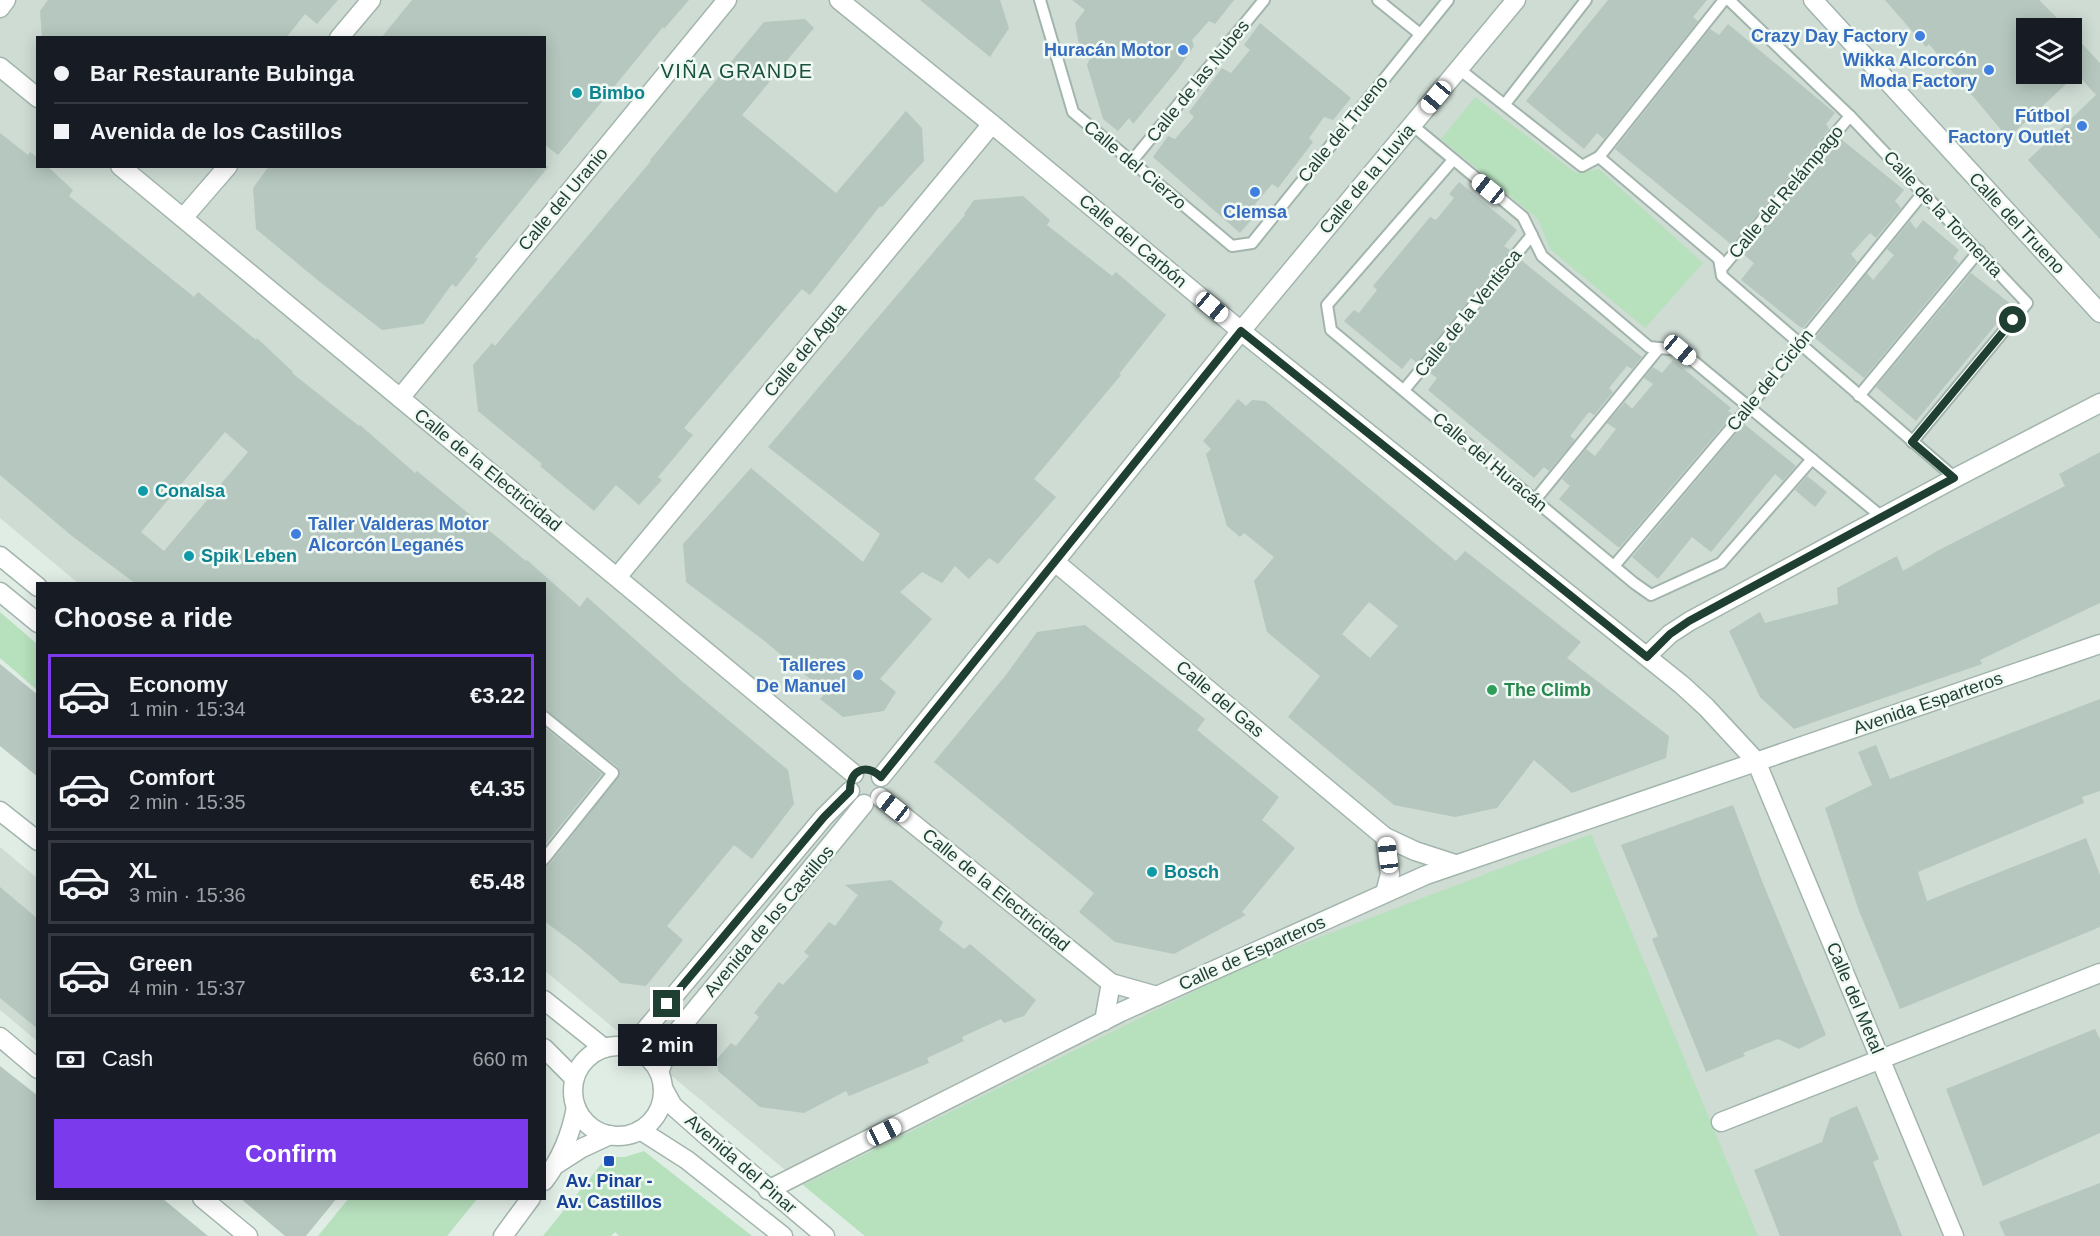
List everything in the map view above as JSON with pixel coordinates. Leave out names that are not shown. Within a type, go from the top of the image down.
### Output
[{"type":"street","points":[[0,8],[6,0]]},
{"type":"street","points":[[341,36],[371,0]]},
{"type":"street","name":"Calle del Uranio","points":[[399,398],[727,0]]},
{"type":"street","name":"Calle del Carbón","points":[[838,0],[992,124],[1241,331],[1647,657],[1706,707],[1756,761]]},
{"type":"street","name":"Calle de la Lluvia","points":[[1241,331],[1516,0]]},
{"type":"street","name":"Calle del Trueno","points":[[1813,0],[2100,313]]},
{"type":"street","points":[[0,67],[36,96]]},
{"type":"street","name":"Calle del Agua","points":[[618,576],[992,124]]},
{"type":"street","name":"Calle de la Electricidad","points":[[122,168],[618,576],[852,782]]},
{"type":"street","points":[[183,219],[226,168]]},
{"type":"street","points":[[881,777],[1241,331]]},
{"type":"street","points":[[1647,657],[1670,634],[1689,621],[1954,478],[2100,403]]},
{"type":"street","points":[[0,556],[36,585]]},
{"type":"street","name":"Calle del Gas","points":[[1055,562],[1385,837],[1415,851],[1455,864]]},
{"type":"street","points":[[0,592],[36,621]]},
{"type":"street","name":"Avenida Esparteros","points":[[1756,761],[2100,645]]},
{"type":"street","name":"Calle de Esparteros","points":[[768,1190],[1121,1012],[1385,893],[1455,864],[1756,761]]},
{"type":"street","name":"Calle del Metal","points":[[1756,761],[1954,1236]]},
{"type":"street","points":[[863,769],[873,771],[881,777],[883,787],[872,800],[855,800],[852,782],[863,769]]},
{"type":"street","name":"Avenida de los Castillos","points":[[631,1047],[852,782]]},
{"type":"street","name":"Calle de la Electricidad","points":[[872,800],[1111,983],[1157,996]]},
{"type":"street","name":"Avenida de los Castillos","points":[[661,1080],[673,1037],[872,800]]},
{"type":"street","points":[[0,811],[36,840]]},
{"type":"street","points":[[1385,837],[1390,874],[1385,893]]},
{"type":"street","points":[[1721,1122],[2100,973]]},
{"type":"street","points":[[1104,1021],[1111,983]]},
{"type":"street","points":[[546,1002],[604,1048]]},
{"type":"street","points":[[0,1037],[36,1067]]},
{"type":"street","points":[[619,1045],[631,1047],[648,1057],[661,1080],[661,1105],[653,1119],[640,1130],[625,1135],[610,1135],[594,1129],[583,1120],[576,1107],[573,1093],[574,1078],[590,1054],[619,1045]]},
{"type":"street","points":[[546,1050],[574,1078]]},
{"type":"street","name":"Avenida del Pinar","points":[[661,1080],[673,1106],[768,1190],[825,1236]]},
{"type":"street","points":[[546,1178],[557,1164],[572,1129],[576,1107]]},
{"type":"street","name":"Avenida del Pinar","points":[[640,1130],[687,1160],[783,1236]]},
{"type":"street","points":[[557,1164],[582,1148],[610,1135]]},
{"type":"street","points":[[503,1236],[530,1200]]},
{"type":"street","points":[[212,1202],[248,1236]]},
{"type":"lane","name":"Calle del Cierzo","points":[[1040,0],[1073,112],[1232,246]]},
{"type":"lane","name":"Calle de las Nubes","points":[[1132,161],[1264,0]]},
{"type":"lane","points":[[1378,0],[1420,34]]},
{"type":"lane","name":"Calle del Trueno","points":[[1232,246],[1252,243],[1448,0]]},
{"type":"lane","points":[[1505,104],[1586,0]]},
{"type":"lane","points":[[1459,69],[1582,166],[1599,157],[1727,0]]},
{"type":"lane","name":"Calle de la Tormenta","points":[[1727,0],[1850,116],[2027,303],[1912,442]]},
{"type":"lane","name":"Calle del Relámpago","points":[[1721,269],[1850,116]]},
{"type":"lane","points":[[1412,125],[1522,217],[1542,256],[1649,347],[1680,350],[1882,517]]},
{"type":"lane","points":[[1599,157],[1719,259],[1722,276],[1954,478]]},
{"type":"lane","name":"Calle del Huracán","points":[[1453,160],[1327,305],[1331,330],[1614,566],[1651,595],[1721,563],[1812,459]]},
{"type":"lane","name":"Calle del Ciclón","points":[[1614,566],[1749,407],[1923,193]]},
{"type":"lane","name":"Calle de la Ventisca","points":[[1404,390],[1532,235]]},
{"type":"lane","points":[[1859,396],[1978,251]]},
{"type":"lane","points":[[1535,500],[1659,348]]},
{"type":"lane","points":[[546,719],[613,773],[546,857]]},
{"type":"shaded area","points":[[0,0],[2100,0],[2100,1236],[865,1236],[546,972],[546,582],[77,582],[0,518]]},
{"type":"shaded area","points":[[0,847],[36,877],[36,1040],[0,1010]]},
{"type":"green space","points":[[1475,97],[1576,173],[1599,169],[1703,263],[1645,328],[1550,249],[1538,219],[1441,139]]},
{"type":"green space","points":[[0,612],[36,643],[36,689],[0,658]]},
{"type":"green space","points":[[1591,834],[1758,1236],[865,1236],[803,1185],[1249,964]]},
{"type":"green space","points":[[644,1151],[752,1236],[619,1236],[615,1232],[611,1236],[543,1236],[607,1157],[625,1157]]},
{"type":"green space","points":[[347,1200],[476,1200],[447,1236],[318,1236]]},
{"type":"building","points":[[48,0],[338,0],[317,24],[305,14],[288,36],[42,36],[40,11]]},
{"type":"building","name":"Bimbo","points":[[412,0],[689,0],[664,29],[663,27],[558,155],[546,146],[546,36],[383,36]]},
{"type":"building","points":[[920,0],[1000,0],[1009,28],[990,57]]},
{"type":"building","points":[[1072,0],[1234,0],[1215,24],[1209,21],[1192,40],[1194,46],[1178,69],[1133,124],[1129,118],[1118,131],[1103,119],[1087,65],[1092,54],[1079,45],[1075,23],[1085,10]]},
{"type":"building","points":[[1608,0],[1707,0],[1693,17],[1698,21],[1604,139],[1597,133],[1584,149],[1526,101]]},
{"type":"building","points":[[1885,0],[2039,0],[2057,18],[2016,18],[2016,84],[2066,84],[2008,138],[1929,44],[1926,47]]},
{"type":"building","points":[[805,19],[814,28],[742,115],[836,193],[906,111],[922,128],[924,161],[882,207],[880,206],[810,295],[802,289],[684,428],[693,435],[658,477],[662,480],[639,505],[616,485],[594,511],[478,411],[473,365],[492,343],[495,346],[651,161],[764,22]]},
{"type":"building","points":[[1260,23],[1351,98],[1333,120],[1324,117],[1309,138],[1313,142],[1278,188],[1272,184],[1255,204],[1259,211],[1240,233],[1153,157],[1168,136],[1175,139],[1194,117],[1189,112],[1222,68],[1231,73],[1250,50],[1244,45]]},
{"type":"building","points":[[1728,24],[1835,113],[1826,124],[1829,129],[1732,245],[1615,149],[1710,29],[1719,35]]},
{"type":"building","points":[[2082,44],[2100,63],[2100,239],[2028,160],[2096,95],[2082,80]]},
{"type":"building","points":[[0,133],[28,155],[30,152],[36,156],[36,168],[49,168],[73,190],[69,196],[194,297],[198,292],[256,340],[257,338],[292,373],[527,560],[580,607],[587,597],[684,683],[788,770],[794,804],[752,859],[734,845],[667,926],[683,940],[646,986],[621,983],[546,922],[546,865],[550,864],[620,774],[618,767],[546,712],[546,582],[133,582],[72,536],[0,475]],"holes":[[[225,432],[248,452],[164,551],[141,532]]]},
{"type":"building","points":[[1841,139],[1904,190],[1895,201],[1901,208],[1876,238],[1870,233],[1851,254],[1857,262],[1803,328],[1741,280],[1754,263],[1743,254]]},
{"type":"building","points":[[549,166],[475,257],[478,259],[456,287],[452,284],[423,324],[382,330],[256,229],[253,188],[268,168],[546,168]]},
{"type":"building","points":[[1459,182],[1517,230],[1504,246],[1510,250],[1417,363],[1411,358],[1402,369],[1344,321],[1354,310],[1359,313],[1377,290],[1373,286],[1430,217],[1436,220],[1454,198],[1449,194]]},
{"type":"building","points":[[1023,196],[1050,220],[1047,225],[1112,276],[1116,272],[1166,315],[1119,374],[1121,375],[1034,479],[1056,497],[998,564],[989,558],[969,579],[955,566],[942,583],[922,572],[900,592],[932,619],[880,679],[896,692],[884,711],[843,717],[820,699],[826,692],[762,639],[686,582],[683,544],[751,468],[863,562],[880,534],[768,447],[965,215],[974,200]]},
{"type":"building","points":[[1923,220],[1959,250],[1953,258],[1959,263],[1864,378],[1815,338],[1867,273],[1873,280],[1894,255],[1887,249],[1910,221],[1916,229]]},
{"type":"building","points":[[1521,260],[1642,357],[1632,369],[1627,366],[1609,388],[1613,392],[1594,415],[1589,412],[1570,436],[1575,440],[1549,471],[1544,467],[1534,478],[1428,390],[1437,378],[1429,372]]},
{"type":"building","points":[[1971,273],[2012,305],[1916,421],[1876,387]]},
{"type":"building","points":[[1673,360],[1731,408],[1728,411],[1733,414],[1618,547],[1559,499],[1570,486],[1562,479],[1586,449],[1595,456],[1616,429],[1607,423],[1625,402],[1632,409],[1653,384],[1644,378],[1653,367],[1662,373]]},
{"type":"building","points":[[1238,399],[1246,406],[1252,400],[1265,401],[1456,561],[1465,551],[1581,642],[1567,658],[1669,736],[1666,758],[1572,793],[1534,760],[1497,808],[1455,817],[1394,805],[1288,717],[1320,676],[1267,632],[1254,581],[1274,557],[1244,533],[1240,537],[1227,526],[1206,454],[1211,449],[1203,441]],"holes":[[[1369,602],[1398,626],[1370,658],[1342,634]]]},
{"type":"building","points":[[1744,424],[1796,466],[1783,481],[1775,474],[1711,552],[1692,537],[1658,579],[1632,557]]},
{"type":"building","points":[[2100,452],[2100,603],[1980,660],[1982,664],[1794,729],[1760,697],[1729,631],[1760,612],[1765,623],[1838,604],[1837,588],[1897,556],[1903,571],[1939,550],[2065,486],[2059,474]]},
{"type":"building","points":[[1807,476],[1827,492],[1815,507],[1795,490]]},
{"type":"building","points":[[1085,625],[1205,719],[1197,730],[1279,797],[1262,820],[1295,848],[1242,912],[1246,915],[1174,954],[1115,942],[1079,912],[1094,893],[934,762],[1006,675],[1037,632]]},
{"type":"building","points":[[0,664],[36,693],[36,775],[0,746]]},
{"type":"building","points":[[2100,699],[2100,791],[2082,797],[2084,803],[1918,872],[1927,901],[2086,838],[2100,875],[2100,927],[1900,1009],[1859,911],[1825,808],[1872,785],[1858,752],[1876,745],[1890,779]]},
{"type":"building","points":[[546,729],[602,774],[546,844]]},
{"type":"building","points":[[1733,805],[1826,1035],[1799,1049],[1778,1039],[1743,1053],[1745,1056],[1706,1072],[1652,939],[1658,936],[1621,845]]},
{"type":"building","points":[[891,880],[943,922],[939,930],[964,949],[970,944],[1036,1000],[1024,1016],[1004,1023],[1001,1019],[962,1037],[964,1041],[927,1058],[929,1063],[849,1096],[846,1091],[804,1113],[760,1107],[718,1071],[717,1059],[731,1043],[736,1046],[759,1017],[754,1013],[779,982],[783,985],[809,956],[804,952],[829,922],[835,926],[858,895],[845,885]]},
{"type":"building","points":[[0,887],[36,917],[36,1027],[0,998]]},
{"type":"building","points":[[2095,1029],[2100,1039],[2100,1133],[1983,1186],[1946,1089]]},
{"type":"building","points":[[0,1066],[36,1094],[36,1200],[164,1200],[208,1236],[0,1236]]},
{"type":"building","points":[[1857,1106],[1879,1159],[1873,1162],[1902,1236],[1780,1236],[1754,1170],[1822,1142],[1830,1118]]},
{"type":"building","points":[[2100,1183],[2100,1236],[2005,1236],[1999,1222]]},
{"type":"building","points":[[242,1200],[335,1200],[306,1236],[285,1236]]},
{"type":"place","name":"Crazy Day Factory","points":[[1920,36]]},
{"type":"place","name":"Huracán Motor","points":[[1183,50]]},
{"type":"place","name":"Wikka Alcorcón Moda Factory","points":[[1989,70]]},
{"type":"place","name":"Bimbo","points":[[577,93]]},
{"type":"place","name":"Fútbol Factory Outlet","points":[[2082,126]]},
{"type":"place","name":"Clemsa","points":[[1255,192]]},
{"type":"place","name":"Conalsa","points":[[143,491]]},
{"type":"place","name":"Taller Valderas Motor Alcorcón Leganés","points":[[296,534]]},
{"type":"place","name":"Spik Leben","points":[[189,556]]},
{"type":"place","name":"Talleres De Manuel","points":[[858,675]]},
{"type":"place","name":"The Climb","points":[[1492,690]]},
{"type":"place","name":"Bosch","points":[[1152,872]]},
{"type":"place","name":"Av. Pinar - Av. Castillos","points":[[609,1161]]},
{"type":"district","name":"VIÑA GRANDE","points":[[737,71]]},
{"type":"route","points":[[667,1004],[824,817],[850,791],[850,782],[854,774],[863,769],[873,771],[881,777],[1241,331],[1647,657],[1670,634],[1689,621],[1954,478],[1912,442],[2013,320]]}]
